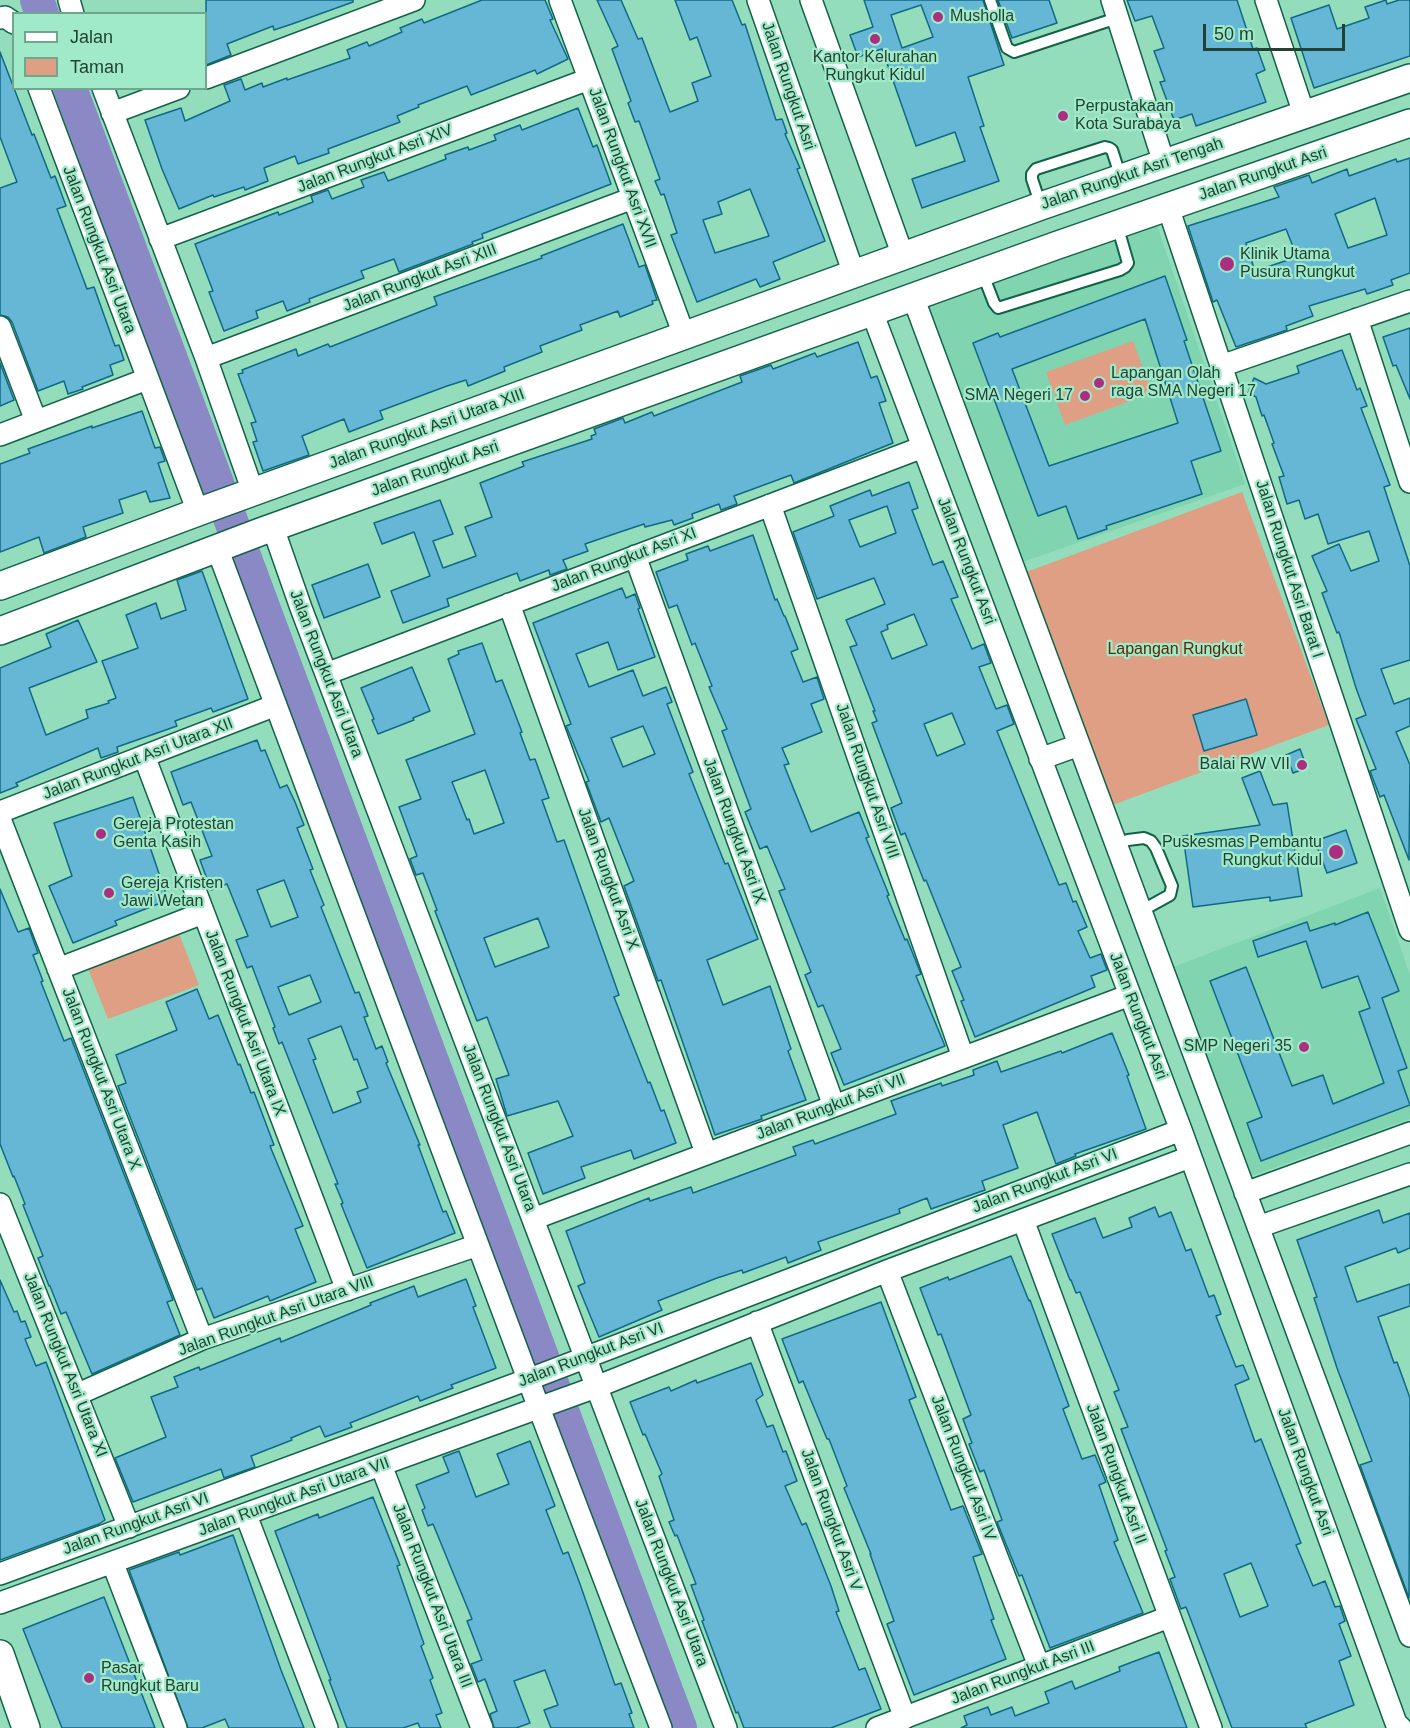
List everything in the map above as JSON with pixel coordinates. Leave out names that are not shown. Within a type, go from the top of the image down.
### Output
[{"type":"street","points":[[207,78],[414,0]]},
{"type":"street","name":"Jalan Rungkut Asri XVII","points":[[560,0],[684,335]]},
{"type":"street","name":"Jalan Rungkut Asri","points":[[758,0],[854,274]]},
{"type":"street","points":[[810,0],[903,256]]},
{"type":"street","points":[[1266,0],[1304,114]]},
{"type":"street","points":[[1114,9],[1164,163]]},
{"type":"street","name":"Jalan Rungkut Asri Tengah","points":[[854,274],[1041,206],[1410,78]]},
{"type":"street","name":"Jalan Rungkut Asri XIV","points":[[160,239],[589,79]]},
{"type":"street","name":"Jalan Rungkut Asri Utara","points":[[40,90],[147,379],[202,510]]},
{"type":"street","points":[[104,90],[206,358],[248,494]]},
{"type":"street","points":[[112,114],[174,90]]},
{"type":"street","name":"Jalan Rungkut Asri","points":[[0,631],[266,530],[982,272],[1410,123]]},
{"type":"street","name":"Jalan Rungkut Asri XIII","points":[[206,358],[633,198]]},
{"type":"street","points":[[1041,206],[1056,246]]},
{"type":"street","name":"Jalan Rungkut Asri Barat I","points":[[1168,207],[1410,930]]},
{"type":"street","name":"Jalan Rungkut Asri Utara XIII","points":[[0,586],[202,510],[854,274]]},
{"type":"street","points":[[914,297],[1410,1636]]},
{"type":"street","points":[[1221,366],[1410,301]]},
{"type":"street","name":"Jalan Rungkut Asri","points":[[872,312],[1181,1130],[1397,1724]]},
{"type":"street","points":[[1357,319],[1410,482]]},
{"type":"street","points":[[0,327],[36,421]]},
{"type":"street","points":[[0,435],[147,379]]},
{"type":"street","points":[[559,381],[573,420]]},
{"type":"street","name":"Jalan Rungkut Asri XI","points":[[326,674],[923,447]]},
{"type":"street","name":"Jalan Rungkut Asri VIII","points":[[770,505],[963,1057]]},
{"type":"street","name":"Jalan Rungkut Asri Utara","points":[[266,530],[326,674],[533,1219],[592,1388],[726,1728]]},
{"type":"street","points":[[220,547],[276,705],[478,1245],[545,1406],[661,1728]]},
{"type":"street","name":"Jalan Rungkut Asri IX","points":[[635,556],[834,1106]]},
{"type":"street","name":"Jalan Rungkut Asri X","points":[[509,604],[706,1153]]},
{"type":"street","name":"Jalan Rungkut Asri Utara XII","points":[[0,812],[276,705]]},
{"type":"street","points":[[1040,759],[1079,745]]},
{"type":"street","name":"Jalan Rungkut Asri Utara IX","points":[[144,756],[347,1290]]},
{"type":"street","name":"Jalan Rungkut Asri Utara X","points":[[0,819],[202,1340]]},
{"type":"street","points":[[58,969],[203,913]]},
{"type":"street","name":"Jalan Rungkut Asri VII","points":[[533,1219],[1130,995]]},
{"type":"street","name":"Jalan Rungkut Asri VI","points":[[0,1574],[534,1377],[1181,1130]]},
{"type":"street","points":[[1245,1193],[1410,1133]]},
{"type":"street","name":"Jalan Rungkut Asri VI","points":[[592,1388],[888,1271],[1190,1157]]},
{"type":"street","points":[[1258,1227],[1410,1174]]},
{"type":"street","name":"Jalan Rungkut Asri Utara XI","points":[[0,1204],[129,1527]]},
{"type":"street","name":"Jalan Rungkut Asri II","points":[[1023,1220],[1211,1728]]},
{"type":"street","name":"Jalan Rungkut Asri Utara VIII","points":[[76,1395],[202,1340],[478,1245]]},
{"type":"street","name":"Jalan Rungkut Asri IV","points":[[888,1271],[1039,1666]]},
{"type":"street","name":"Jalan Rungkut Asri V","points":[[757,1322],[904,1718]]},
{"type":"street","name":"Jalan Rungkut Asri Utara VII","points":[[0,1603],[113,1564],[592,1388]]},
{"type":"street","name":"Jalan Rungkut Asri Utara III","points":[[381,1465],[482,1728]]},
{"type":"street","points":[[246,1515],[327,1728]]},
{"type":"street","points":[[113,1564],[176,1728]]},
{"type":"street","name":"Jalan Rungkut Asri III","points":[[878,1728],[1169,1617]]},
{"type":"street","points":[[2,1665],[16,1722]]},
{"type":"lane","points":[[990,0],[1007,48],[1014,52],[1114,9]]},
{"type":"lane","points":[[1041,206],[1032,179],[1032,174],[1036,169],[1105,147],[1112,150],[1121,178]]},
{"type":"lane","points":[[982,272],[998,308],[1120,270],[1128,263],[1117,225]]},
{"type":"lane","points":[[1115,844],[1144,838],[1151,841],[1172,886],[1170,895],[1141,911]]},
{"type":"shaded area","name":"SMA Negeri 17","points":[[1156,222],[1245,484],[1017,564],[924,307]]},
{"type":"shaded area","name":"SMP Negeri 35","points":[[1380,888],[1410,975],[1410,1119],[1248,1177],[1168,969]]},
{"type":"green space","name":"Lapangan Olah raga SMA Negeri 17","points":[[1133,341],[1152,393],[1065,425],[1046,372]]},
{"type":"green space","name":"Lapangan Rungkut","points":[[1242,492],[1329,725],[1107,807],[1021,574]]},
{"type":"green space","points":[[178,931],[199,985],[108,1019],[87,966]]},
{"type":"building","points":[[206,0],[353,0],[353,2],[274,30],[273,26],[227,44],[231,55],[207,65]]},
{"type":"building","points":[[482,0],[545,0],[553,19],[550,20],[568,59],[537,74],[535,70],[471,95],[467,86],[418,105],[419,107],[397,116],[400,122],[328,149],[329,153],[298,164],[295,156],[264,168],[268,181],[245,190],[244,187],[214,197],[213,195],[179,209],[145,120],[181,108],[185,121],[230,101],[224,85],[241,79],[245,90],[262,83],[263,87],[287,78],[287,80],[350,58],[347,50],[367,42],[369,46],[402,32],[400,28],[422,19],[424,23]]},
{"type":"building","points":[[597,0],[621,0],[638,39],[642,38],[670,112],[698,101],[692,83],[711,76],[697,37],[690,40],[675,0],[732,0],[742,25],[745,24],[776,120],[782,119],[787,133],[785,134],[800,168],[797,169],[825,241],[773,262],[780,279],[760,287],[756,279],[697,302],[671,235],[677,233],[664,194],[661,195],[655,181],[660,179],[639,121],[635,122],[628,103],[631,101],[612,49],[618,46]],"holes":[[[750,189],[769,236],[715,253],[703,220],[722,214],[718,202]]]},
{"type":"building","points":[[864,0],[983,0],[1004,65],[968,77],[984,126],[980,127],[999,181],[922,208],[912,179],[965,161],[955,132],[916,146],[882,49],[858,57],[850,35],[873,27]],"holes":[[[921,5],[933,37],[902,48],[891,15]]]},
{"type":"building","points":[[998,0],[1049,0],[1057,23],[1012,38]]},
{"type":"building","points":[[1127,0],[1237,0],[1253,49],[1257,48],[1265,70],[1256,74],[1266,102],[1196,126],[1192,114],[1174,120],[1160,82],[1165,81],[1154,51],[1164,48],[1152,16],[1135,21]]},
{"type":"building","points":[[1386,0],[1387,4],[1399,0],[1410,0],[1410,56],[1314,88],[1291,18],[1329,5],[1337,29],[1369,18],[1365,7]]},
{"type":"building","points":[[0,52],[12,83],[12,90],[15,90],[51,178],[55,176],[66,206],[57,209],[87,289],[94,287],[115,346],[119,345],[124,360],[110,365],[113,375],[68,394],[64,381],[38,391],[12,322],[8,317],[0,315],[0,188],[17,182],[0,137]]},
{"type":"building","points":[[578,108],[593,147],[597,145],[611,184],[482,234],[483,238],[472,242],[473,244],[399,272],[394,259],[361,271],[364,278],[309,299],[310,302],[287,311],[283,301],[256,311],[258,318],[224,331],[209,292],[213,291],[195,244],[278,212],[279,215],[313,202],[311,196],[328,190],[332,199],[364,187],[361,180],[384,172],[388,181],[446,159],[445,155],[468,147],[469,150],[496,140],[494,135],[520,125],[522,130]]},
{"type":"building","points":[[1410,158],[1410,273],[1391,280],[1393,285],[1367,294],[1365,289],[1309,306],[1313,316],[1286,326],[1287,330],[1236,347],[1217,300],[1213,302],[1188,226],[1279,197],[1274,187],[1309,175],[1312,183],[1347,169],[1349,176],[1396,159],[1397,162]],"holes":[[[1375,198],[1387,235],[1348,248],[1335,214]],[[1286,229],[1297,257],[1255,271],[1246,243]]]},
{"type":"building","points":[[623,224],[639,267],[645,265],[657,300],[652,301],[653,304],[620,317],[618,311],[580,325],[582,330],[540,346],[542,352],[504,367],[505,371],[468,386],[466,380],[447,386],[380,411],[383,419],[349,432],[344,419],[302,436],[309,455],[263,471],[253,442],[257,441],[251,423],[256,422],[238,374],[243,373],[242,370],[296,349],[298,356],[328,344],[330,347],[437,305],[434,297],[542,258],[541,256]]},
{"type":"building","points":[[1165,276],[1221,451],[1191,461],[1202,494],[1106,526],[1107,529],[1078,539],[1066,506],[1038,516],[973,343],[998,333],[1000,337]],"holes":[[[1145,319],[1178,423],[1049,466],[1012,369]]]},
{"type":"building","points":[[1410,328],[1410,399],[1396,365],[1393,366],[1383,337]]},
{"type":"building","points":[[858,342],[871,378],[877,376],[886,401],[879,403],[893,443],[794,483],[791,475],[734,496],[737,504],[721,510],[719,504],[692,514],[693,518],[674,525],[672,520],[645,527],[644,524],[585,544],[588,551],[563,560],[567,569],[550,575],[549,570],[520,581],[517,573],[447,599],[449,606],[403,623],[391,591],[430,576],[414,532],[382,544],[374,523],[440,500],[453,534],[433,541],[443,568],[476,556],[465,527],[492,517],[480,483],[524,466],[522,462],[592,439],[591,436],[596,434],[594,429],[623,418],[625,423],[652,412],[654,416],[742,382],[740,376],[771,365],[773,369],[815,353],[817,357]]},
{"type":"building","points":[[1342,350],[1357,390],[1360,388],[1367,406],[1361,408],[1390,485],[1384,487],[1410,566],[1410,660],[1381,669],[1394,704],[1410,698],[1410,726],[1396,732],[1410,765],[1409,860],[1384,795],[1380,797],[1370,771],[1376,769],[1356,719],[1366,715],[1339,632],[1337,633],[1322,593],[1327,591],[1312,556],[1339,544],[1351,571],[1379,561],[1369,531],[1328,544],[1318,514],[1305,519],[1299,500],[1287,504],[1279,477],[1284,476],[1272,444],[1274,443],[1256,397],[1248,393],[1254,378],[1266,384],[1299,373],[1297,366]]},
{"type":"building","points":[[0,363],[14,400],[0,406]]},
{"type":"building","points":[[142,411],[155,448],[160,447],[165,461],[158,463],[170,498],[150,502],[146,491],[119,500],[123,513],[83,527],[86,537],[44,553],[39,537],[0,552],[0,464],[30,453],[28,449]]},
{"type":"building","points":[[909,482],[918,508],[912,510],[933,565],[943,561],[958,597],[951,599],[972,649],[984,644],[991,663],[979,667],[996,709],[1007,705],[1014,724],[997,731],[1059,885],[1066,883],[1073,902],[1076,901],[1087,927],[1078,931],[1090,958],[1101,954],[1107,970],[1091,976],[1095,987],[975,1037],[952,971],[961,967],[926,880],[924,881],[905,833],[901,835],[891,808],[902,803],[872,723],[877,721],[873,711],[875,711],[850,647],[857,645],[846,620],[885,604],[874,578],[817,599],[793,532],[834,516],[830,506],[870,490],[872,496]],"holes":[[[887,506],[896,533],[860,547],[849,520]],[[914,614],[927,645],[892,659],[881,632],[888,629],[887,625]],[[952,713],[965,744],[937,756],[924,724]]]},
{"type":"building","points":[[753,535],[775,600],[777,599],[785,616],[798,649],[791,652],[803,682],[817,677],[824,699],[811,704],[822,732],[782,748],[789,764],[784,765],[811,832],[859,812],[869,837],[866,838],[889,895],[887,896],[921,974],[916,976],[945,1046],[844,1085],[831,1053],[841,1049],[823,1005],[818,1007],[805,975],[811,972],[779,891],[785,889],[767,846],[760,849],[745,812],[751,809],[722,731],[727,729],[709,687],[712,686],[695,643],[692,645],[677,605],[669,608],[656,572],[688,560],[686,554],[708,546],[710,551]]},
{"type":"building","points":[[368,564],[380,597],[324,618],[312,585]]},
{"type":"building","points":[[202,571],[248,699],[213,712],[211,708],[175,721],[177,726],[117,747],[118,752],[101,758],[98,748],[16,783],[18,786],[0,793],[0,668],[51,647],[46,634],[78,620],[97,662],[29,688],[46,735],[88,718],[86,710],[109,703],[108,701],[116,698],[102,661],[138,648],[126,615],[156,603],[161,619],[186,610],[177,580]]},
{"type":"building","points":[[622,588],[626,598],[635,594],[655,657],[618,670],[608,642],[576,654],[589,687],[633,670],[643,696],[666,687],[672,702],[667,704],[693,772],[689,774],[758,939],[707,960],[723,1005],[770,986],[791,1049],[788,1051],[806,1100],[761,1116],[762,1119],[715,1135],[661,980],[658,981],[624,886],[634,881],[609,818],[601,822],[586,782],[589,781],[566,726],[571,724],[533,623]],"holes":[[[643,726],[655,754],[623,767],[611,738]]]},
{"type":"building","points":[[482,643],[496,682],[502,680],[530,760],[535,759],[549,798],[542,800],[557,842],[564,840],[619,995],[614,997],[648,1083],[650,1082],[661,1111],[664,1110],[676,1143],[634,1159],[631,1150],[581,1167],[585,1178],[543,1194],[528,1153],[573,1136],[558,1101],[507,1116],[496,1079],[509,1075],[487,1017],[477,1021],[423,873],[416,875],[410,859],[417,856],[399,807],[421,799],[406,760],[475,734],[448,659],[459,654],[458,651]],"holes":[[[485,770],[504,823],[474,834],[452,782]],[[538,918],[549,947],[495,967],[484,938]]]},
{"type":"building","points":[[412,667],[430,711],[378,734],[361,688]]},
{"type":"building","points":[[1246,699],[1257,735],[1204,751],[1193,715]]},
{"type":"building","points":[[257,740],[261,751],[265,750],[280,788],[287,785],[304,825],[297,828],[324,905],[321,907],[355,993],[359,992],[368,1016],[364,1017],[376,1049],[382,1046],[388,1062],[386,1063],[420,1145],[418,1145],[443,1212],[446,1211],[455,1233],[367,1268],[341,1204],[343,1203],[335,1184],[338,1184],[282,1042],[279,1044],[252,966],[247,968],[236,940],[248,936],[227,884],[211,890],[200,860],[212,856],[191,802],[183,805],[171,772]],"holes":[[[284,880],[298,917],[271,927],[257,890]],[[310,975],[321,1002],[289,1015],[278,987]],[[341,1026],[368,1088],[357,1092],[361,1102],[333,1113],[313,1060],[316,1059],[308,1039]]]},
{"type":"building","points":[[1300,749],[1307,768],[1293,773],[1286,755]]},
{"type":"building","points":[[1260,771],[1273,805],[1287,803],[1302,896],[1270,901],[1270,897],[1193,907],[1183,836],[1260,825],[1242,778]]},
{"type":"building","points":[[133,797],[168,900],[115,921],[117,925],[73,943],[49,886],[72,876],[54,823]]},
{"type":"building","name":"Puskesmas Pembantu Rungkut Kidul","points":[[1346,830],[1357,863],[1327,873],[1315,841]]},
{"type":"building","points":[[0,889],[18,932],[29,928],[38,953],[33,955],[43,981],[41,982],[64,1041],[71,1038],[173,1300],[167,1302],[180,1335],[92,1374],[66,1312],[61,1314],[49,1286],[38,1258],[43,1256],[23,1205],[25,1204],[0,1144]]},
{"type":"building","points":[[1368,912],[1399,991],[1382,998],[1407,1068],[1398,1071],[1410,1105],[1261,1161],[1247,1123],[1262,1117],[1210,981],[1246,967],[1292,1086],[1323,1075],[1333,1104],[1384,1083],[1359,1012],[1370,1008],[1358,976],[1322,988],[1306,941],[1258,957],[1253,941],[1307,922],[1310,931],[1335,923],[1335,925]]},
{"type":"building","points":[[197,989],[209,1019],[218,1015],[251,1093],[254,1092],[274,1145],[270,1146],[303,1226],[295,1229],[316,1282],[270,1301],[268,1296],[214,1318],[202,1288],[197,1290],[118,1086],[126,1083],[116,1055],[177,1030],[166,1002]]},
{"type":"building","points":[[1112,1033],[1129,1075],[1127,1076],[1146,1129],[1075,1154],[1076,1156],[1056,1164],[1037,1112],[1003,1125],[1018,1168],[982,1181],[985,1190],[931,1209],[927,1198],[899,1209],[900,1213],[818,1242],[821,1250],[788,1263],[786,1257],[743,1273],[742,1270],[717,1278],[658,1301],[662,1310],[599,1337],[578,1286],[585,1283],[566,1231],[649,1198],[650,1201],[691,1187],[693,1193],[796,1155],[793,1147],[813,1140],[815,1144],[896,1114],[891,1101],[941,1083],[942,1086],[974,1075],[973,1070],[997,1061],[1001,1072],[1061,1051],[1062,1053]]},
{"type":"building","points":[[1155,1207],[1159,1217],[1171,1212],[1186,1251],[1191,1249],[1209,1297],[1214,1295],[1221,1314],[1216,1316],[1236,1367],[1243,1365],[1249,1379],[1235,1385],[1255,1442],[1261,1439],[1301,1543],[1296,1545],[1313,1586],[1325,1581],[1335,1607],[1340,1606],[1345,1621],[1339,1624],[1351,1656],[1339,1661],[1354,1705],[1305,1724],[1307,1728],[1232,1728],[1186,1607],[1181,1609],[1170,1579],[1175,1577],[1165,1551],[1167,1550],[1121,1429],[1128,1427],[1114,1392],[1119,1390],[1080,1292],[1076,1293],[1052,1234],[1095,1218],[1103,1238],[1132,1227],[1129,1218]],"holes":[[[1251,1563],[1268,1606],[1240,1617],[1224,1574]]]},
{"type":"building","points":[[1379,1210],[1383,1223],[1410,1213],[1410,1248],[1398,1253],[1396,1248],[1345,1267],[1357,1302],[1410,1284],[1410,1306],[1378,1317],[1394,1363],[1397,1362],[1410,1398],[1409,1598],[1360,1465],[1372,1461],[1337,1368],[1314,1298],[1317,1297],[1297,1240]]},
{"type":"building","points":[[1011,1256],[1030,1300],[1069,1406],[1063,1409],[1082,1459],[1095,1455],[1106,1482],[1099,1485],[1118,1540],[1114,1542],[1143,1613],[1050,1648],[1022,1575],[1019,1576],[997,1522],[1002,1520],[984,1470],[980,1472],[969,1444],[972,1443],[963,1419],[971,1415],[941,1334],[938,1335],[920,1288],[948,1277],[949,1280]]},
{"type":"building","points":[[466,1279],[476,1306],[473,1307],[496,1368],[451,1385],[453,1388],[420,1401],[418,1396],[350,1423],[352,1427],[325,1437],[320,1426],[251,1456],[255,1467],[224,1478],[221,1469],[133,1502],[115,1458],[166,1437],[151,1397],[178,1387],[174,1377],[199,1367],[200,1370],[280,1338],[281,1342],[414,1286],[418,1297]]},
{"type":"building","points":[[0,1280],[14,1312],[17,1311],[21,1322],[25,1321],[31,1337],[25,1339],[36,1366],[46,1362],[105,1520],[0,1560]]},
{"type":"building","points":[[881,1302],[916,1397],[909,1400],[951,1510],[963,1506],[982,1554],[973,1557],[994,1619],[991,1620],[1006,1659],[914,1695],[887,1624],[894,1621],[871,1554],[844,1488],[847,1486],[829,1439],[827,1439],[803,1381],[799,1383],[782,1339]]},
{"type":"building","points":[[751,1363],[763,1395],[756,1400],[767,1427],[773,1425],[797,1481],[785,1486],[802,1525],[806,1523],[831,1586],[839,1611],[836,1612],[859,1670],[865,1668],[881,1709],[831,1728],[744,1728],[738,1712],[736,1713],[702,1621],[704,1620],[691,1585],[696,1584],[677,1535],[675,1536],[669,1522],[674,1520],[659,1476],[662,1474],[630,1402],[669,1387],[671,1391],[696,1380],[697,1383]]},
{"type":"building","points":[[530,1441],[555,1506],[546,1510],[563,1554],[568,1552],[615,1685],[621,1683],[632,1713],[629,1714],[634,1728],[551,1728],[544,1710],[558,1705],[545,1670],[514,1681],[530,1723],[516,1728],[494,1728],[490,1714],[497,1711],[485,1679],[478,1682],[471,1664],[482,1660],[467,1621],[472,1619],[433,1524],[428,1526],[422,1510],[425,1508],[416,1485],[449,1472],[443,1457],[459,1451],[476,1497],[509,1484],[497,1454]]},
{"type":"building","points":[[373,1497],[400,1565],[397,1566],[424,1644],[421,1646],[433,1678],[430,1680],[442,1713],[436,1715],[441,1728],[420,1728],[418,1723],[403,1728],[347,1728],[275,1531],[318,1514],[319,1518]]},
{"type":"building","points":[[233,1535],[304,1728],[229,1728],[225,1719],[202,1728],[188,1728],[129,1570],[179,1552],[180,1555]]},
{"type":"building","name":"Pasar Rungkut Baru","points":[[104,1597],[155,1728],[62,1728],[23,1629]]},
{"type":"building","points":[[1159,1652],[1187,1728],[961,1728],[967,1725],[964,1716],[988,1707],[991,1715],[1012,1707],[1015,1716],[1049,1703],[1045,1692],[1072,1681],[1075,1689],[1120,1671],[1119,1667]]},
{"type":"waterway","points":[[37,0],[41,12]]},
{"type":"waterway","points":[[71,90],[680,1728]]},
{"type":"place","name":"Musholla","points":[[938,17]]},
{"type":"place","name":"Kantor Kelurahan Rungkut Kidul","points":[[875,39]]},
{"type":"place","name":"Perpustakaan Kota Surabaya","points":[[1063,116]]},
{"type":"place","name":"Klinik Utama Pusura Rungkut","points":[[1227,264]]},
{"type":"place","name":"Lapangan Olah raga SMA Negeri 17","points":[[1099,383]]},
{"type":"place","name":"SMA Negeri 17","points":[[1085,396]]},
{"type":"place","name":"Balai RW VII","points":[[1302,765]]},
{"type":"place","name":"Gereja Protestan Genta Kasih","points":[[101,834]]},
{"type":"place","name":"Puskesmas Pembantu Rungkut Kidul","points":[[1336,852]]},
{"type":"place","name":"Gereja Kristen Jawi Wetan","points":[[109,893]]},
{"type":"place","name":"SMP Negeri 35","points":[[1304,1047]]},
{"type":"place","name":"Pasar Rungkut Baru","points":[[89,1678]]}]
